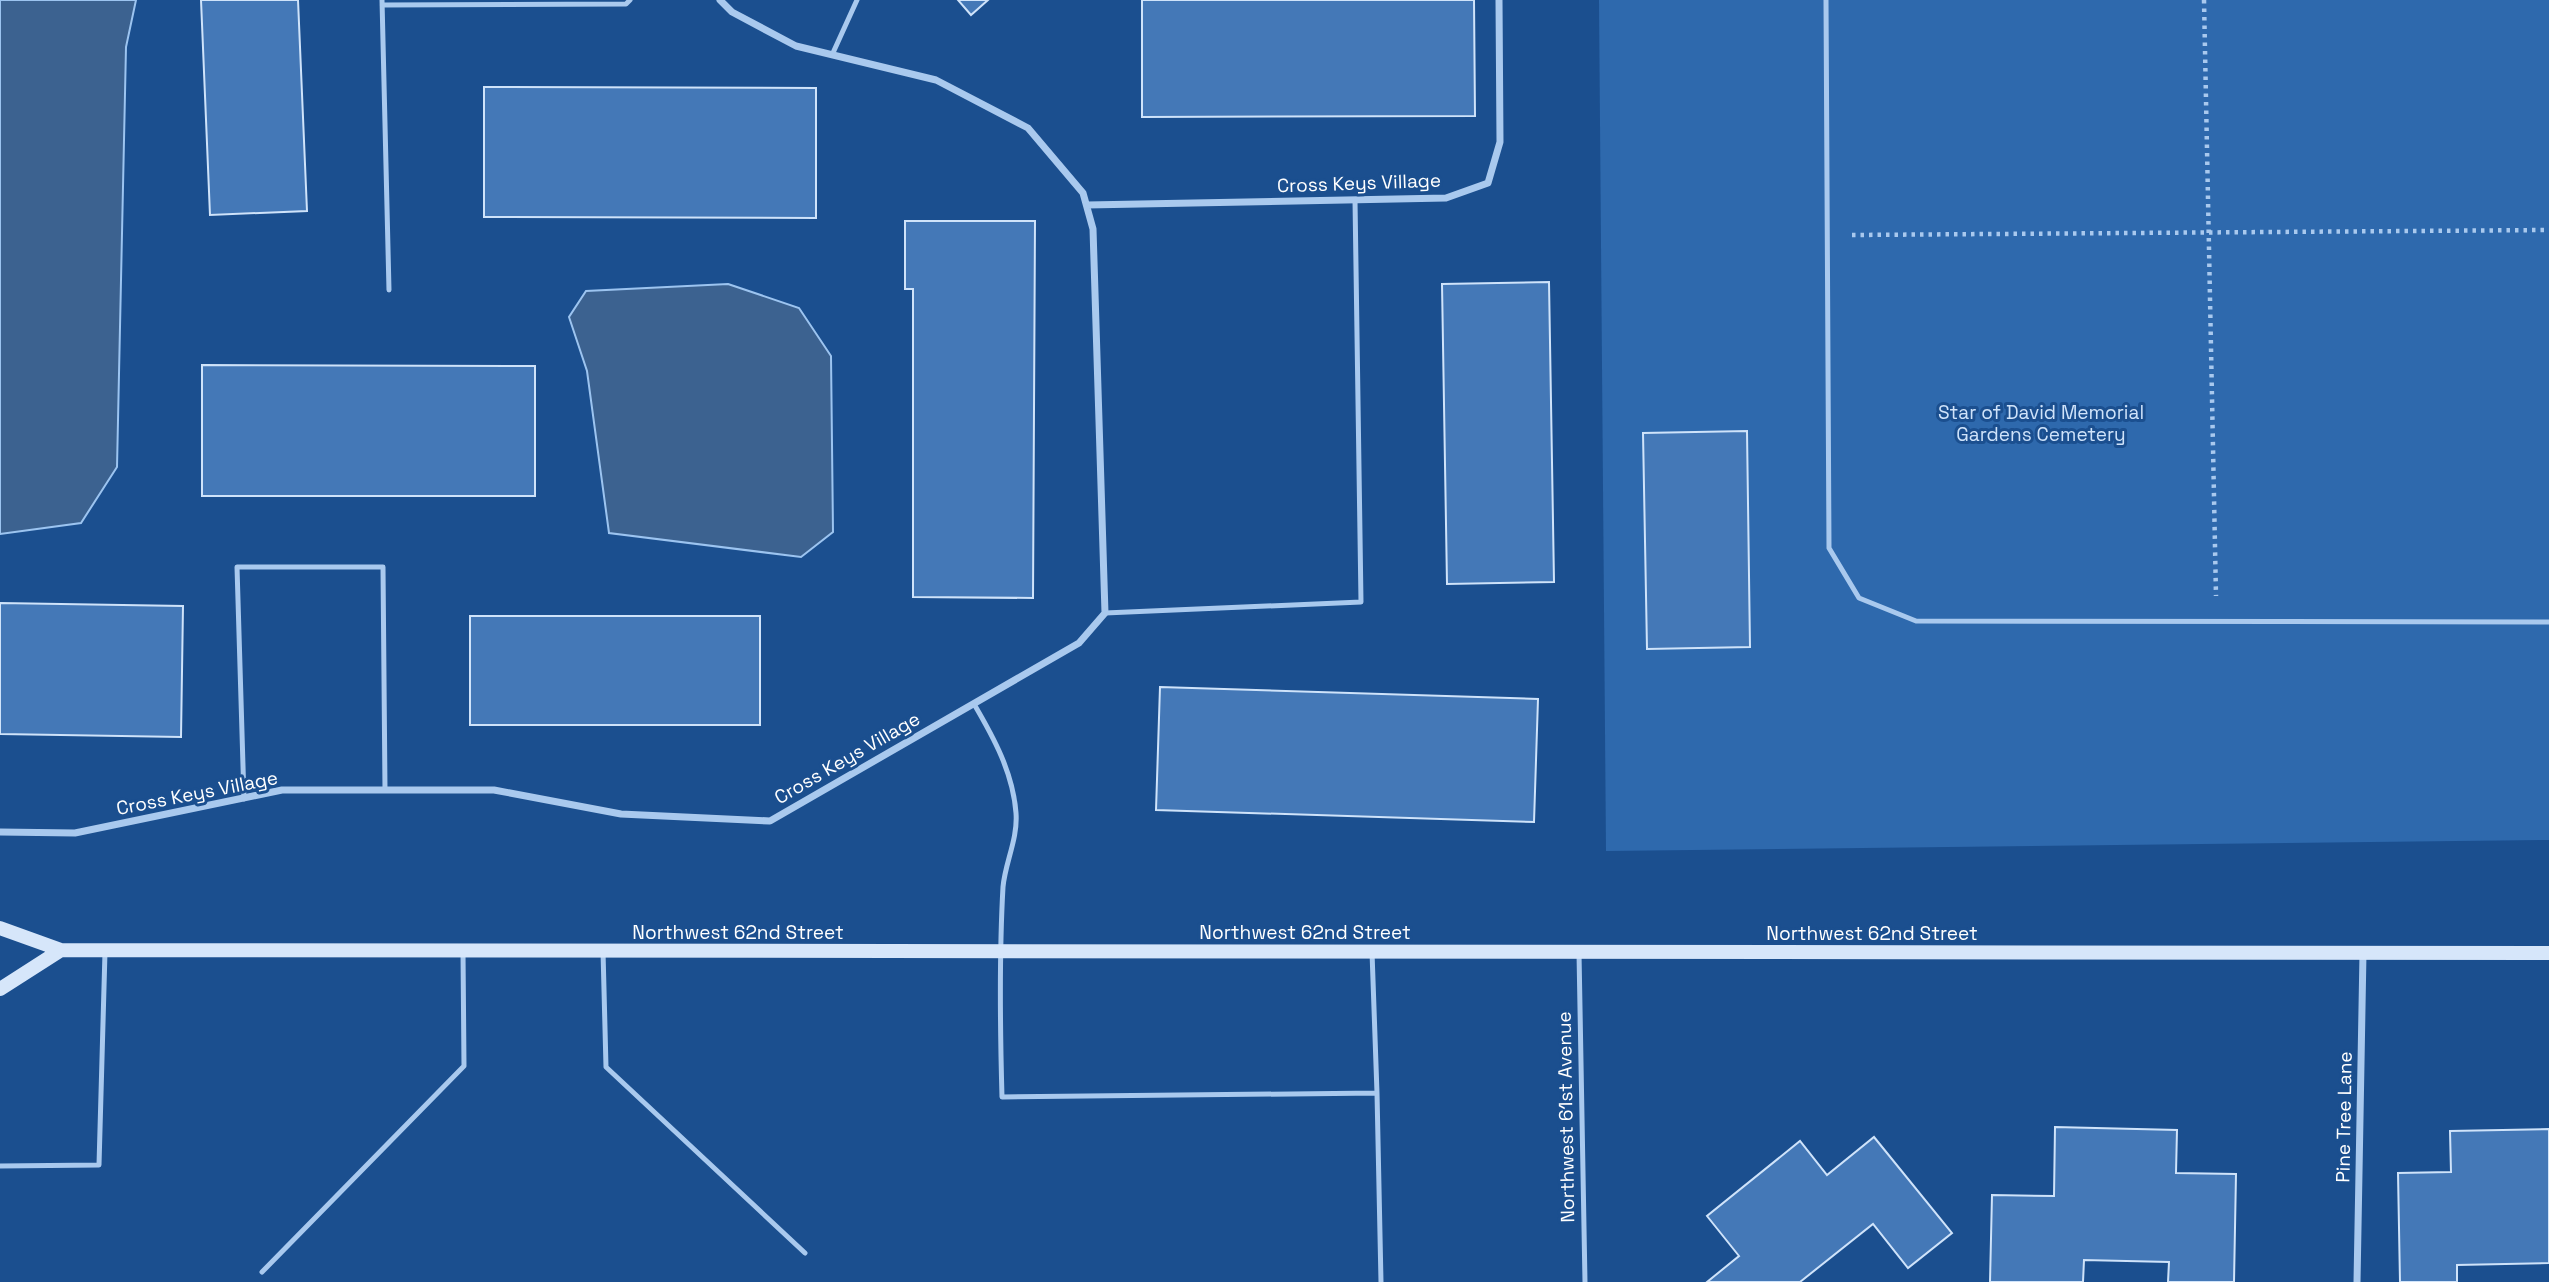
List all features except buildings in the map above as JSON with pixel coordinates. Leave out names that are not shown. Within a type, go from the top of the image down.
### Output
[{"type":"street","points":[[720,0],[732,12],[796,46],[936,80],[1028,128],[1083,192],[1093,229],[1105,613]]},
{"type":"street","name":"Cross Keys Village","points":[[1087,205],[1446,198],[1488,183],[1500,142],[1499,0]]},
{"type":"street","name":"Cross Keys Village","points":[[0,832],[75,833],[282,790],[494,790],[621,814],[771,821],[1079,643],[1105,613]]},
{"type":"street","name":"Northwest 62nd Street","points":[[0,928],[61,950],[2549,953]]},
{"type":"street","points":[[0,989],[61,950]]},
{"type":"street","name":"Pine Tree Lane","points":[[2357,1282],[2363,953]]},
{"type":"lane","points":[[390,290],[382,3],[626,4],[630,0]]},
{"type":"lane","points":[[832,55],[857,0]]},
{"type":"lane","points":[[1826,0],[1829,548],[1859,598],[1916,621],[2549,622]]},
{"type":"lane","points":[[1105,613],[1361,602],[1355,200]]},
{"type":"lane","points":[[244,799],[237,567],[383,567],[386,790]]},
{"type":"lane","points":[[974,704],[998,746],[1009,777],[1016,815],[1004,876],[999,951],[1002,1097],[1377,1093]]},
{"type":"lane","points":[[0,1166],[99,1165],[105,950]]},
{"type":"lane","points":[[262,1272],[464,1066],[463,950]]},
{"type":"lane","points":[[603,951],[606,1067],[804,1254]]},
{"type":"lane","points":[[1372,951],[1381,1282]]},
{"type":"lane","name":"Northwest 61st Avenue","points":[[1579,952],[1584,1282]]},
{"type":"path","points":[[2204,0],[2216,621]]},
{"type":"path","points":[[1826,235],[2549,230]]},
{"type":"green space","name":"Star of David Memorial Gardens Cemetery","points":[[1599,0],[2549,0],[2549,840],[1606,851]]},
{"type":"shaded area","points":[[0,0],[136,0],[126,47],[117,467],[81,523],[0,534]]},
{"type":"shaded area","points":[[728,284],[799,308],[831,356],[833,532],[801,557],[609,533],[587,371],[569,317],[586,291]]}]
